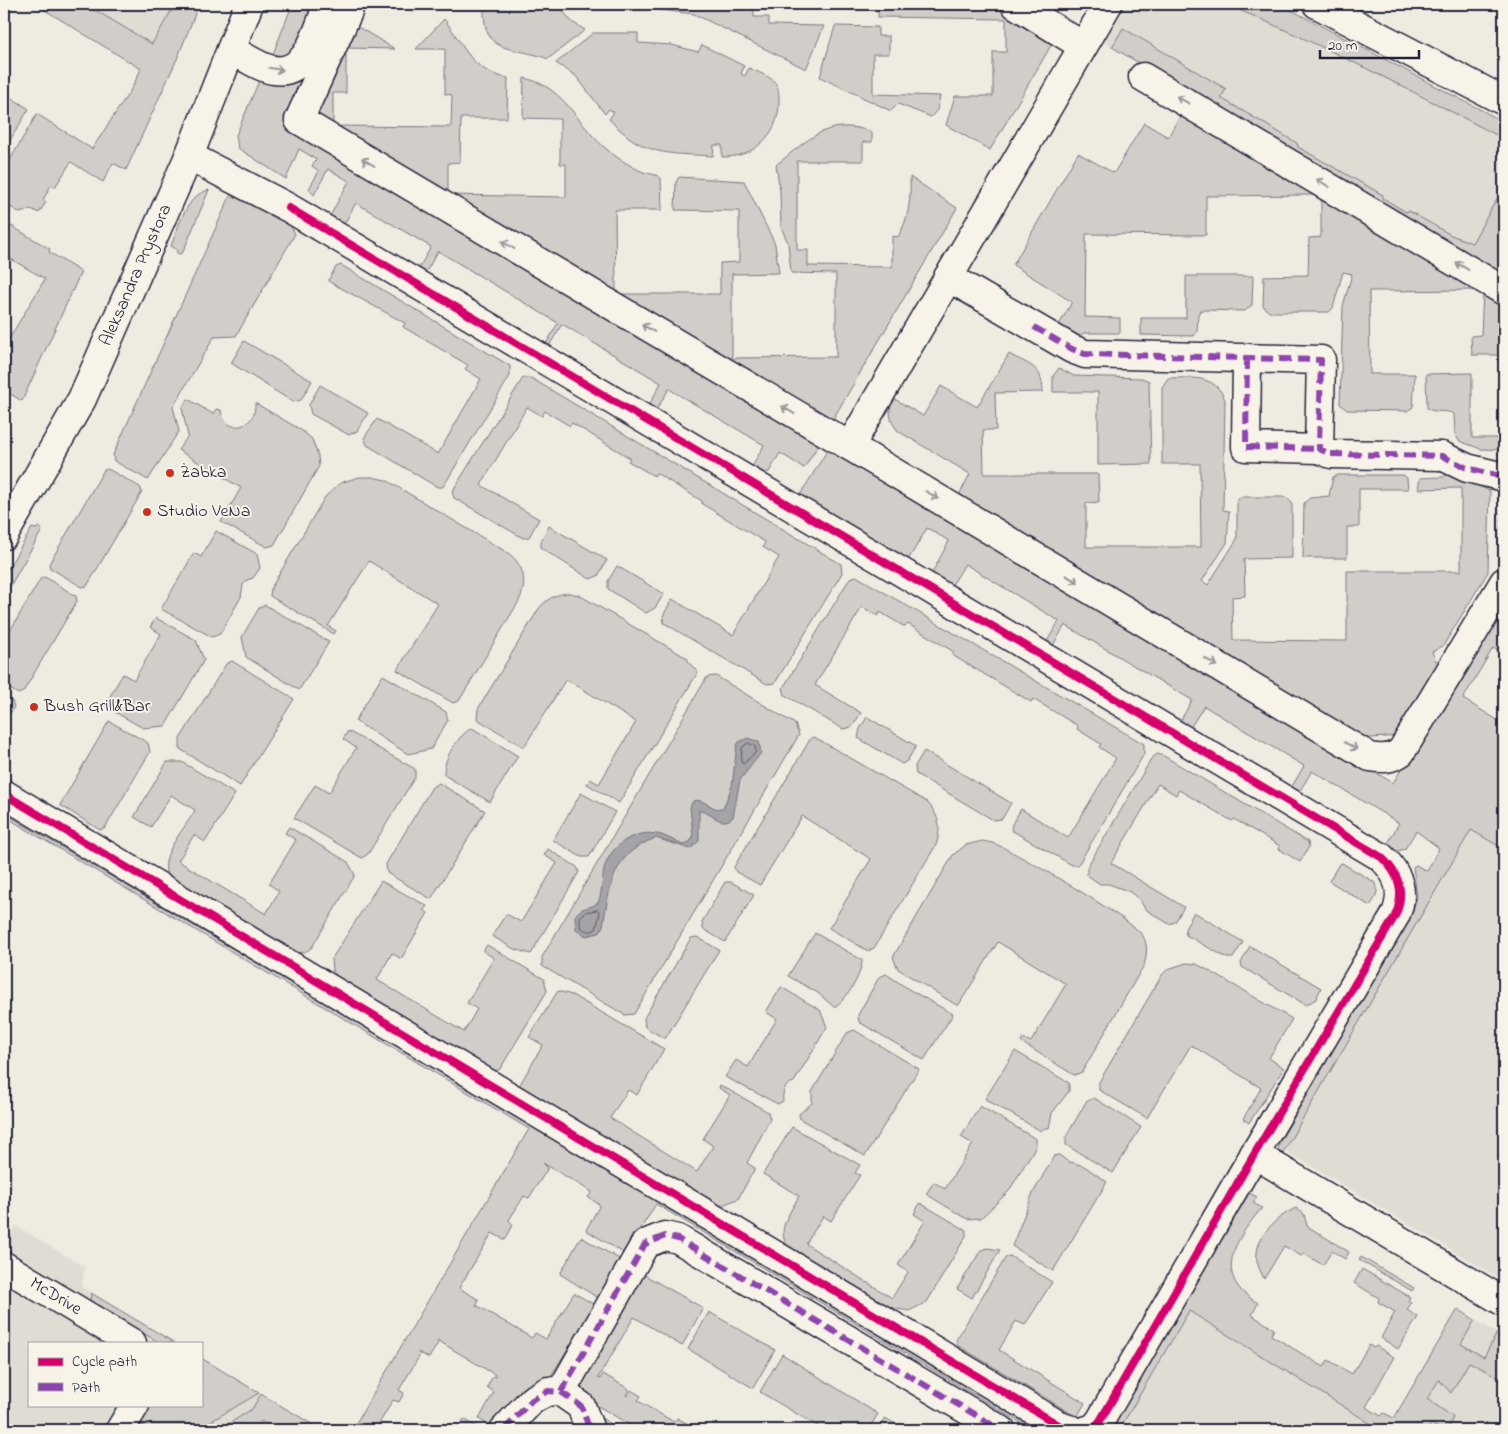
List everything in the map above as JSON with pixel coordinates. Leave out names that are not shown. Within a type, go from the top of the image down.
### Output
[{"type":"street","name":"Aleksandra Prystora","points":[[4,535],[82,399],[189,156],[249,4]]},
{"type":"street","points":[[231,50],[272,70],[296,67],[308,52],[328,4]]},
{"type":"street","points":[[350,4],[299,120],[1370,757],[1382,759],[1394,757],[1401,752],[1504,582]]},
{"type":"street","points":[[1015,4],[1083,46]]},
{"type":"street","points":[[840,441],[948,277],[1108,4]]},
{"type":"street","points":[[1317,4],[1504,101]]},
{"type":"street","points":[[1143,77],[1504,291]]},
{"type":"street","points":[[189,156],[289,208],[1381,857],[1390,865],[1400,887],[1401,900],[1395,916],[1254,1154],[1100,1421],[1093,1429],[1087,1430]]},
{"type":"street","points":[[948,277],[1072,349],[1085,354],[1321,360],[1320,449]]},
{"type":"street","points":[[1247,358],[1246,447],[1320,449],[1330,454],[1442,456],[1467,468],[1504,477]]},
{"type":"street","points":[[4,794],[1054,1422],[1072,1430]]},
{"type":"street","points":[[1254,1154],[1504,1302]]},
{"type":"street","points":[[561,1392],[645,1244],[665,1236],[678,1238],[1001,1430]]},
{"type":"street","name":"McDrive","points":[[4,1266],[130,1342]]},
{"type":"street","points":[[504,1430],[532,1400],[548,1390],[561,1392],[581,1406],[590,1430]]},
{"type":"street","points":[[120,1430],[134,1406]]},
{"type":"shaded area","points":[[35,4],[85,4],[152,44],[175,4],[199,4],[177,59],[126,170],[113,163],[103,182],[71,162],[55,187],[51,185],[43,200],[46,202],[39,213],[31,209],[20,213],[4,203],[4,170],[37,114],[92,149],[132,88],[141,69]]},
{"type":"shaded area","points":[[85,4],[175,4],[152,44]]},
{"type":"shaded area","points":[[484,4],[557,4],[572,22],[585,30],[548,59],[501,46],[494,41],[488,33]]},
{"type":"shaded area","points":[[589,4],[638,4],[636,9],[601,9]]},
{"type":"shaded area","points":[[660,4],[754,4],[754,17],[769,17],[769,25],[824,26],[806,69],[694,14],[660,10]]},
{"type":"shaded area","points":[[878,4],[991,4],[1053,42],[990,150],[946,125],[955,96],[993,96],[993,52],[1006,52],[1006,19],[878,17]]},
{"type":"shaded area","points":[[1127,4],[1225,4],[1271,23],[1379,74],[1504,139],[1504,186],[1465,256],[1104,42]]},
{"type":"shaded area","points":[[1225,4],[1278,4],[1295,12],[1504,122],[1504,139],[1331,51]]},
{"type":"shaded area","points":[[297,5],[305,7],[310,14],[301,36],[293,50],[287,54],[281,56],[273,54],[291,8]]},
{"type":"shaded area","points":[[444,19],[477,64],[495,75],[508,78],[507,118],[461,118],[460,162],[448,163],[448,195],[566,197],[566,164],[560,164],[560,119],[523,118],[524,78],[539,83],[551,90],[571,109],[599,142],[614,155],[643,172],[661,178],[662,210],[615,210],[616,294],[720,294],[720,263],[739,262],[739,211],[675,210],[676,182],[679,177],[744,181],[775,244],[779,273],[732,274],[732,358],[836,357],[836,274],[791,273],[788,243],[781,227],[780,191],[776,165],[809,139],[831,129],[843,127],[872,132],[872,142],[863,142],[863,161],[797,161],[797,250],[808,250],[808,266],[892,267],[892,236],[898,237],[907,215],[910,201],[910,177],[957,208],[830,424],[311,115],[353,24],[395,49],[346,48],[346,93],[333,93],[333,126],[451,127],[452,95],[445,94],[445,49],[416,49]]},
{"type":"shaded area","points":[[835,26],[878,27],[878,36],[889,36],[889,54],[873,54],[873,94],[940,96],[937,110],[931,117],[898,104],[891,111],[820,77]]},
{"type":"shaded area","points":[[1123,28],[1226,89],[1221,98],[1297,143],[1298,147],[1383,195],[1383,198],[1406,212],[1409,211],[1451,235],[1472,243],[1504,186],[1504,280],[1112,47]]},
{"type":"shaded area","points":[[593,33],[638,33],[638,43],[672,45],[698,52],[702,45],[744,66],[741,74],[745,76],[749,68],[764,74],[774,81],[778,90],[778,115],[774,125],[769,134],[754,149],[733,156],[722,157],[722,145],[714,145],[713,156],[668,153],[645,147],[609,119],[614,112],[609,109],[605,114],[576,76],[556,63]]},
{"type":"shaded area","points":[[305,78],[284,122],[821,441],[804,468],[780,453],[769,472],[765,473],[752,467],[764,445],[669,389],[656,410],[649,405],[661,383],[562,324],[549,346],[546,344],[558,323],[438,251],[426,272],[419,268],[431,247],[356,203],[344,224],[330,216],[349,181],[328,169],[314,195],[309,189],[319,171],[312,166],[316,159],[299,149],[286,179],[238,148],[236,135],[259,81],[294,82]]},
{"type":"shaded area","points":[[4,93],[29,109],[4,150]]},
{"type":"shaded area","points":[[1182,112],[1481,290],[1369,291],[1370,374],[1415,374],[1413,407],[1407,411],[1347,410],[1340,404],[1343,306],[1352,274],[1343,272],[1333,308],[1329,312],[1269,312],[1263,306],[1264,276],[1308,275],[1309,238],[1321,237],[1321,195],[1206,196],[1206,235],[1086,234],[1085,317],[1120,318],[1120,333],[1084,333],[1078,337],[1059,325],[1072,302],[1013,265],[1078,153],[1114,173],[1144,123],[1168,137]]},
{"type":"shaded area","points":[[209,190],[183,252],[177,253],[176,249],[171,246],[184,212],[194,198]]},
{"type":"shaded area","points":[[232,192],[277,215],[291,227],[295,234],[236,336],[214,337],[173,407],[179,431],[148,480],[114,461],[113,455]]},
{"type":"shaded area","points":[[8,224],[50,249],[49,252],[81,272],[22,401],[4,390],[4,347],[45,279],[4,255],[4,225]]},
{"type":"shaded area","points":[[341,265],[510,366],[510,376],[443,487],[437,487],[367,445],[364,438],[377,419],[438,454],[481,379],[465,369],[468,365],[403,327],[405,323],[328,281],[336,267]]},
{"type":"shaded area","points":[[1186,276],[1253,276],[1252,305],[1245,311],[1201,310],[1198,314],[1197,332],[1194,336],[1141,335],[1141,318],[1186,318]]},
{"type":"shaded area","points":[[1483,291],[1504,304],[1504,355],[1472,355],[1471,336],[1481,335]]},
{"type":"shaded area","points":[[244,341],[312,381],[301,400],[293,402],[231,363]]},
{"type":"shaded area","points":[[1009,354],[1034,367],[1040,376],[1043,392],[995,393],[996,430],[983,430],[984,474],[1098,474],[1099,502],[1086,503],[1086,547],[1201,547],[1200,464],[1162,464],[1162,387],[1168,378],[1194,378],[1209,382],[1221,392],[1225,400],[1223,510],[1229,511],[1227,543],[1202,581],[1208,585],[1237,539],[1237,502],[1240,497],[1286,497],[1292,503],[1292,558],[1244,559],[1245,596],[1232,597],[1233,640],[1347,641],[1347,571],[1461,571],[1461,488],[1418,489],[1420,478],[1443,477],[1449,473],[1490,491],[1488,572],[1443,646],[1432,652],[1436,661],[1446,658],[1398,736],[1360,739],[957,499],[970,474],[898,431],[890,415],[893,398],[923,416],[941,386],[977,407]]},
{"type":"shaded area","points":[[1059,368],[1074,376],[1142,378],[1149,381],[1151,464],[1098,465],[1098,392],[1053,392],[1053,376]]},
{"type":"shaded area","points":[[1472,373],[1472,438],[1504,438],[1504,450],[1481,449],[1459,441],[1455,434],[1454,414],[1433,411],[1427,408],[1426,374]]},
{"type":"shaded area","points":[[523,378],[531,378],[841,564],[842,573],[775,683],[767,684],[664,623],[663,616],[672,599],[733,635],[779,557],[763,547],[765,542],[702,504],[702,501],[656,473],[654,476],[628,461],[630,458],[572,423],[570,426],[545,411],[542,416],[527,407],[481,485],[539,519],[529,537],[523,538],[454,498],[452,492]]},
{"type":"shaded area","points":[[320,385],[368,413],[357,431],[349,435],[311,414],[309,405]]},
{"type":"shaded area","points":[[188,399],[213,414],[216,409],[221,410],[223,418],[233,426],[246,424],[251,419],[255,403],[301,430],[312,439],[318,456],[319,466],[274,545],[267,547],[221,522],[241,488],[178,450],[188,436],[182,408]]},
{"type":"shaded area","points":[[830,446],[1393,783],[1497,611],[1504,616],[1504,654],[1493,648],[1463,699],[1504,724],[1504,849],[1471,830],[1281,1156],[1278,1152],[1279,1143],[1410,919],[1417,897],[1413,867],[1416,865],[1427,871],[1439,848],[1416,831],[1405,849],[1397,851],[1387,845],[1399,823],[1312,771],[1299,792],[1291,788],[1304,766],[1204,706],[1190,728],[1180,722],[1192,700],[1065,625],[1052,647],[1046,643],[1059,621],[965,564],[952,585],[932,573],[949,541],[927,528],[908,560],[800,495]]},
{"type":"shaded area","points":[[108,469],[140,487],[142,492],[87,586],[82,587],[50,568],[49,564],[104,470]]},
{"type":"shaded area","points":[[1338,475],[1403,475],[1407,478],[1408,489],[1359,489],[1359,527],[1347,527],[1347,558],[1303,558],[1304,503],[1310,498],[1329,496],[1333,477]]},
{"type":"shaded area","points":[[359,477],[386,480],[508,553],[521,568],[524,581],[519,601],[459,701],[453,703],[397,670],[438,604],[369,561],[328,626],[336,631],[334,634],[270,596],[271,588],[325,497],[340,483]]},
{"type":"shaded area","points":[[1501,509],[1504,509],[1504,562],[1499,570]]},
{"type":"shaded area","points":[[549,526],[607,560],[598,576],[590,579],[541,548],[541,541]]},
{"type":"shaded area","points":[[39,527],[42,529],[41,532],[4,597],[4,575],[32,528],[36,529]]},
{"type":"shaded area","points":[[216,531],[257,554],[260,568],[253,578],[247,580],[243,585],[241,597],[220,634],[212,637],[161,609],[194,553],[201,557]]},
{"type":"shaded area","points":[[617,566],[664,594],[655,608],[646,613],[608,589],[608,581]]},
{"type":"shaded area","points":[[856,576],[1144,744],[1144,754],[1078,865],[1072,865],[1011,830],[1012,824],[1021,809],[1068,838],[1116,758],[1099,747],[1101,744],[1077,729],[1078,726],[1033,699],[1031,702],[952,655],[954,652],[908,624],[905,627],[880,612],[878,616],[862,607],[815,685],[861,713],[852,727],[843,729],[785,695],[783,688],[850,578]]},
{"type":"shaded area","points":[[45,577],[76,596],[77,601],[23,692],[18,694],[4,685],[4,641],[41,578]]},
{"type":"shaded area","points":[[569,593],[579,595],[687,658],[698,672],[619,803],[587,784],[590,779],[599,784],[636,722],[566,679],[524,747],[477,719],[478,709],[538,610],[551,598]]},
{"type":"shaded area","points":[[265,605],[329,642],[299,690],[246,657],[242,637],[259,608]]},
{"type":"shaded area","points":[[156,618],[196,640],[204,660],[165,726],[143,728],[104,706],[123,674],[134,680],[161,634],[150,627]]},
{"type":"shaded area","points":[[232,661],[294,699],[240,786],[180,749],[180,739],[226,664]]},
{"type":"shaded area","points":[[383,675],[446,712],[448,720],[431,749],[408,754],[355,721]]},
{"type":"shaded area","points":[[716,676],[795,724],[799,735],[634,1014],[625,1015],[542,966],[542,957],[707,677]]},
{"type":"shaded area","points":[[4,696],[12,701],[14,707],[4,723]]},
{"type":"shaded area","points":[[867,717],[916,746],[907,761],[902,764],[858,738],[860,729]]},
{"type":"shaded area","points":[[109,721],[148,743],[150,752],[105,828],[100,830],[60,805]]},
{"type":"shaded area","points":[[472,728],[518,756],[490,802],[444,775],[446,762],[452,748]]},
{"type":"shaded area","points":[[348,731],[415,769],[415,777],[368,854],[362,858],[294,818],[315,785],[329,793],[356,748],[343,739]]},
{"type":"shaded area","points":[[814,737],[927,802],[937,817],[939,833],[936,845],[874,948],[868,951],[829,928],[871,859],[802,816],[760,885],[736,872],[734,867],[811,738]]},
{"type":"shaded area","points":[[924,751],[1011,803],[1002,819],[993,820],[916,774],[915,766]]},
{"type":"shaded area","points":[[1157,754],[1164,756],[1308,842],[1309,847],[1300,862],[1279,849],[1280,846],[1234,819],[1232,821],[1179,790],[1176,795],[1158,784],[1111,863],[1184,907],[1175,922],[1169,924],[1145,909],[1140,900],[1130,892],[1109,884],[1100,884],[1087,875],[1087,867],[1152,758]]},
{"type":"shaded area","points":[[167,762],[182,762],[235,794],[205,842],[194,835],[178,861],[266,914],[279,891],[269,884],[296,840],[285,833],[289,827],[348,862],[355,875],[310,949],[301,953],[293,951],[167,875],[166,867],[170,850],[195,810],[171,795],[151,827],[134,817]]},
{"type":"shaded area","points":[[439,783],[485,811],[431,899],[387,873],[386,864],[432,787]]},
{"type":"shaded area","points":[[581,793],[615,812],[589,857],[581,857],[553,840]]},
{"type":"shaded area","points":[[4,813],[1044,1430],[1033,1430],[656,1204],[625,1254],[586,1230],[600,1205],[588,1197],[592,1192],[543,1163],[548,1168],[529,1198],[524,1196],[509,1220],[513,1225],[505,1240],[492,1233],[459,1288],[479,1300],[476,1307],[478,1306],[532,1338],[535,1333],[546,1339],[574,1293],[595,1305],[549,1379],[491,1427],[479,1419],[494,1392],[487,1387],[493,1376],[497,1376],[437,1340],[438,1343],[429,1358],[418,1352],[420,1355],[399,1390],[404,1393],[399,1402],[393,1400],[376,1429],[378,1430],[352,1430],[529,1129],[4,816]]},
{"type":"shaded area","points":[[1471,830],[1504,849],[1504,1281],[1284,1150]]},
{"type":"shaded area","points":[[982,841],[1000,846],[1076,889],[1119,916],[1135,928],[1145,939],[1146,958],[1144,965],[1082,1072],[1074,1075],[1021,1042],[1023,1038],[1031,1042],[1066,984],[998,942],[958,1006],[898,969],[893,957],[953,855],[966,845]]},
{"type":"shaded area","points":[[548,849],[577,867],[579,872],[531,954],[514,949],[492,936],[506,914],[521,922],[557,863],[544,855]]},
{"type":"shaded area","points":[[1342,863],[1374,882],[1377,888],[1376,894],[1370,906],[1329,881],[1339,864]]},
{"type":"shaded area","points":[[381,881],[427,906],[424,910],[428,913],[401,959],[392,953],[377,980],[464,1032],[477,1009],[467,1003],[494,958],[483,951],[487,945],[544,979],[547,991],[500,1069],[495,1071],[340,980],[332,970],[331,960]]},
{"type":"shaded area","points":[[725,882],[731,882],[754,895],[725,942],[703,929],[702,922]]},
{"type":"shaded area","points":[[1194,912],[1243,942],[1233,958],[1227,958],[1186,935],[1185,929]]},
{"type":"shaded area","points":[[815,933],[862,960],[853,986],[844,999],[834,1007],[818,993],[788,976]]},
{"type":"shaded area","points":[[697,937],[719,950],[665,1039],[645,1027],[644,1018],[691,938]]},
{"type":"shaded area","points":[[1250,946],[1321,988],[1316,999],[1306,1005],[1242,967],[1241,963]]},
{"type":"shaded area","points":[[1186,963],[1196,964],[1206,969],[1292,1019],[1269,1058],[1284,1068],[1249,1123],[1243,1119],[1261,1088],[1191,1045],[1147,1118],[1099,1090],[1099,1082],[1162,975],[1168,969]]},
{"type":"shaded area","points":[[886,974],[953,1014],[924,1060],[859,1022],[858,1015],[879,977]]},
{"type":"shaded area","points":[[781,987],[820,1010],[827,1027],[794,1082],[785,1089],[783,1101],[778,1104],[725,1077],[736,1060],[748,1067],[777,1019],[766,1012]]},
{"type":"shaded area","points":[[558,991],[572,995],[664,1049],[637,1095],[628,1090],[610,1118],[697,1172],[713,1146],[703,1139],[730,1095],[719,1088],[720,1085],[768,1112],[770,1119],[747,1163],[755,1168],[738,1199],[720,1206],[519,1086],[543,1045],[529,1037]]},
{"type":"shaded area","points":[[854,1030],[919,1069],[865,1156],[800,1119],[799,1114],[812,1103],[812,1092],[847,1033]]},
{"type":"shaded area","points":[[1015,1051],[1069,1083],[1069,1091],[1052,1113],[1049,1128],[1044,1128],[1041,1131],[985,1099]]},
{"type":"shaded area","points":[[1094,1098],[1141,1127],[1113,1173],[1066,1145],[1066,1137],[1086,1102]]},
{"type":"shaded area","points":[[980,1106],[1036,1139],[1036,1146],[1009,1191],[981,1218],[967,1219],[926,1194],[934,1182],[945,1189],[973,1144],[961,1137]]},
{"type":"shaded area","points":[[792,1127],[860,1165],[855,1173],[860,1175],[831,1221],[823,1216],[806,1244],[892,1298],[908,1272],[898,1265],[925,1221],[914,1214],[920,1203],[966,1230],[966,1236],[927,1302],[909,1311],[892,1308],[787,1245],[784,1239],[784,1226],[799,1196],[763,1174]]},
{"type":"shaded area","points":[[1059,1155],[1067,1161],[1084,1166],[1107,1182],[1053,1271],[1012,1246],[1033,1193],[1054,1156]]},
{"type":"shaded area","points":[[1249,1193],[1257,1197],[1253,1203],[1262,1208],[1243,1232],[1236,1245],[1232,1257],[1231,1270],[1235,1282],[1244,1293],[1258,1303],[1252,1315],[1274,1329],[1271,1335],[1324,1367],[1328,1360],[1352,1374],[1369,1345],[1374,1348],[1376,1346],[1394,1357],[1366,1407],[1381,1416],[1384,1413],[1394,1418],[1458,1309],[1475,1320],[1461,1344],[1484,1357],[1497,1333],[1504,1337],[1504,1380],[1469,1362],[1451,1393],[1439,1380],[1427,1399],[1453,1417],[1448,1430],[1441,1430],[1431,1424],[1427,1430],[1381,1430],[1189,1311],[1119,1430],[1110,1430]]},
{"type":"shaded area","points":[[1296,1208],[1304,1214],[1307,1226],[1349,1252],[1345,1259],[1332,1251],[1323,1265],[1304,1254],[1301,1256],[1284,1246],[1264,1279],[1257,1261],[1259,1244],[1274,1222]]},
{"type":"shaded area","points":[[16,1226],[85,1267],[82,1287],[173,1342],[28,1342],[28,1406],[202,1406],[202,1359],[322,1430],[4,1430],[4,1241],[6,1242]]},
{"type":"shaded area","points":[[581,1237],[621,1260],[598,1298],[560,1274]]},
{"type":"shaded area","points":[[987,1248],[1000,1250],[972,1298],[957,1289],[981,1250]]},
{"type":"shaded area","points":[[1010,1256],[1052,1282],[1025,1325],[1016,1321],[999,1350],[1085,1403],[1077,1417],[957,1345],[956,1340],[1006,1257]]},
{"type":"shaded area","points":[[1361,1257],[1414,1288],[1412,1291],[1359,1260]]},
{"type":"shaded area","points":[[1362,1269],[1410,1297],[1408,1301],[1411,1303],[1407,1310],[1418,1317],[1398,1349],[1381,1338],[1395,1312],[1378,1302],[1379,1298],[1354,1283]]},
{"type":"shaded area","points":[[639,1272],[703,1308],[682,1346],[634,1317],[598,1378],[600,1379],[603,1374],[629,1389],[627,1396],[631,1390],[641,1396],[638,1401],[674,1422],[677,1418],[699,1430],[638,1430],[580,1395],[577,1385]]},
{"type":"shaded area","points":[[91,1293],[173,1342],[158,1342],[90,1301]]},
{"type":"shaded area","points":[[1189,1311],[1381,1430],[1119,1430]]},
{"type":"shaded area","points":[[709,1312],[775,1350],[753,1388],[688,1349]]},
{"type":"shaded area","points":[[1475,1320],[1504,1337],[1504,1430],[1409,1430]]},
{"type":"shaded area","points":[[782,1354],[878,1414],[868,1430],[824,1430],[760,1392]]},
{"type":"shaded area","points":[[202,1359],[259,1393],[196,1430],[150,1430],[140,1424],[151,1406],[202,1406]]},
{"type":"shaded area","points":[[261,1394],[322,1430],[269,1430],[271,1427],[261,1421],[255,1430],[219,1430],[252,1409]]},
{"type":"shaded area","points":[[601,1418],[622,1430],[601,1430],[597,1420]]},
{"type":"shaded area","points":[[885,1418],[906,1430],[878,1430]]},
{"type":"shaded area","points":[[464,1419],[482,1430],[458,1430]]},
{"type":"water","points":[[748,738],[759,742],[761,753],[740,780],[733,817],[724,821],[699,811],[699,841],[690,849],[656,838],[641,844],[630,852],[616,873],[608,897],[603,926],[599,933],[586,936],[576,929],[575,916],[583,909],[598,903],[607,860],[619,845],[634,836],[652,833],[664,836],[683,845],[691,841],[693,835],[690,807],[693,801],[701,801],[715,808],[723,809],[732,786],[737,745]]},
{"type":"marked path","points":[[1034,327],[1072,349],[1085,354],[1321,360],[1319,449],[1331,454],[1442,456],[1467,468],[1504,477]]},
{"type":"marked path","points":[[1247,358],[1246,447],[1319,449]]},
{"type":"marked path","points":[[561,1392],[645,1244],[665,1236],[678,1239],[1001,1430]]},
{"type":"marked path","points":[[504,1430],[532,1400],[548,1391],[561,1392],[581,1406],[590,1430]]},
{"type":"cycle path","points":[[289,208],[1381,857],[1393,870],[1400,892],[1400,900],[1395,916],[1100,1421],[1093,1429],[1087,1430]]},
{"type":"cycle path","points":[[4,794],[1062,1427],[1072,1430]]},
{"type":"place","name":"Żabka","points":[[170,473]]},
{"type":"place","name":"Studio VeNa","points":[[147,512]]},
{"type":"place","name":"Bush Grill&Bar","points":[[34,707]]}]
